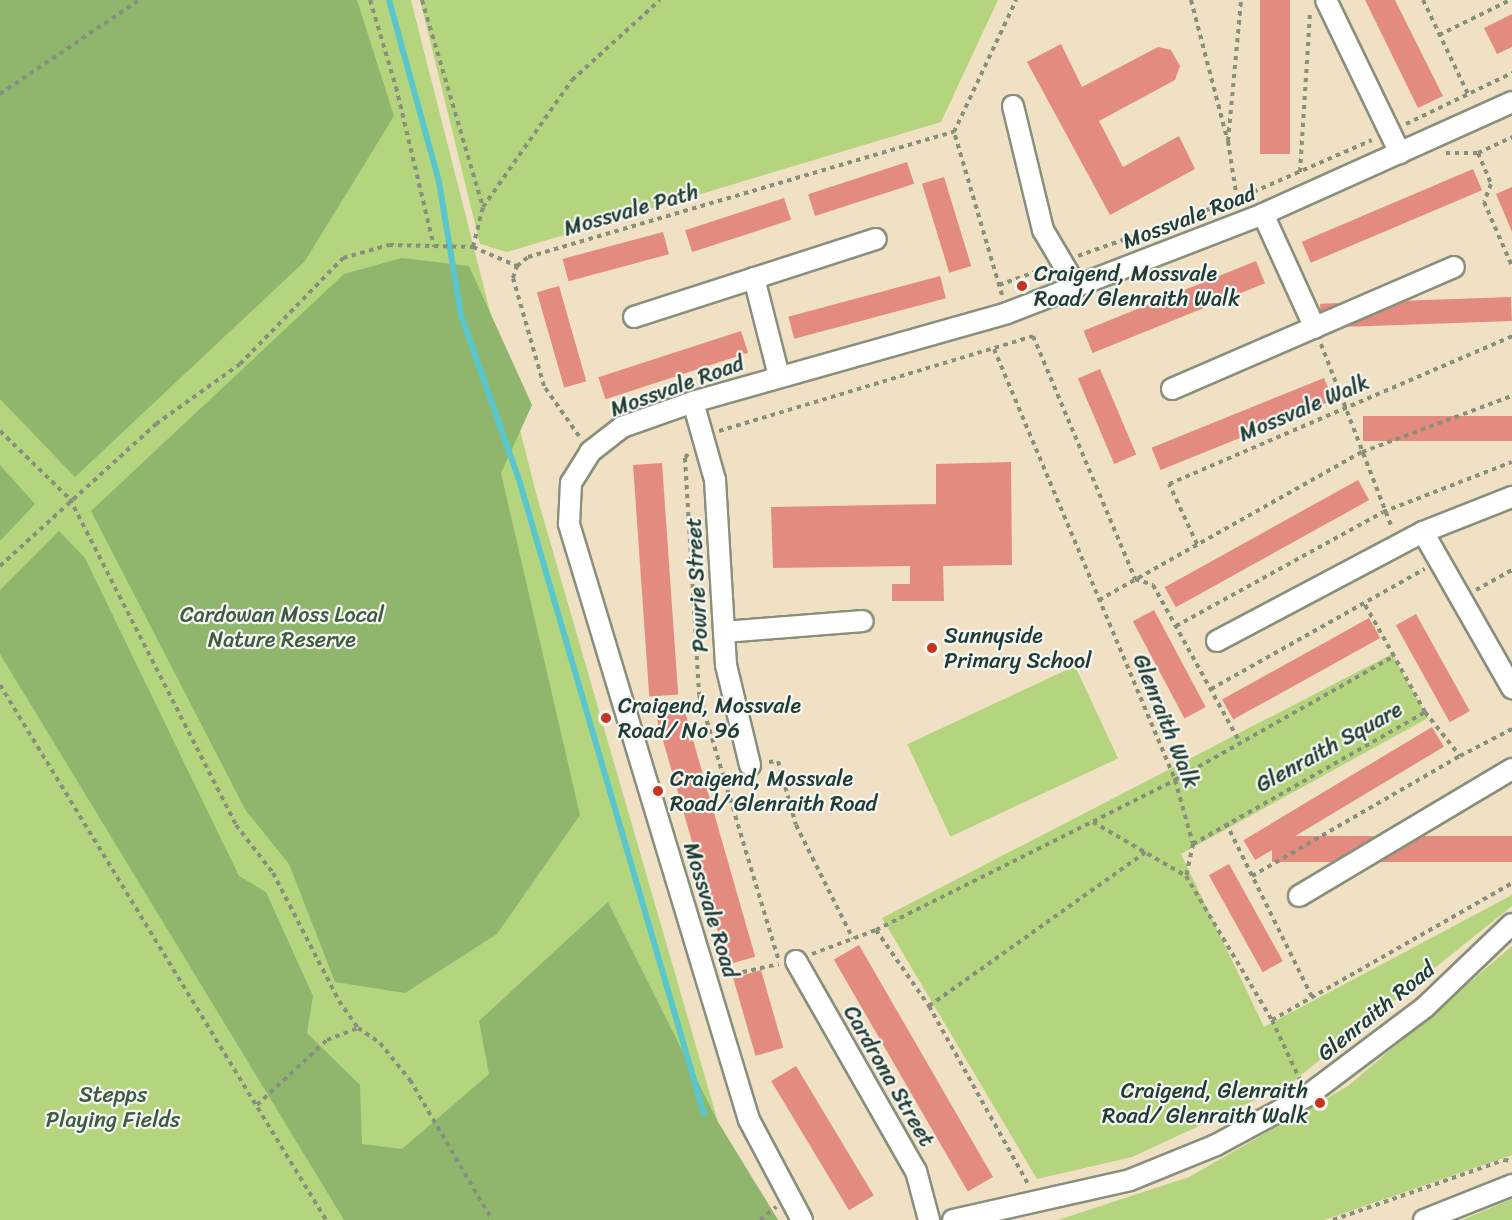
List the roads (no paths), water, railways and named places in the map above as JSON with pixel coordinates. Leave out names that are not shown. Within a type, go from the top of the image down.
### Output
[{"type":"street","points":[[1326,0],[1400,153]]},
{"type":"street","name":"Mossvale Road","points":[[802,1220],[749,1120],[569,524],[571,483],[590,452],[622,427],[693,402],[1007,313],[1263,214],[1512,102]]},
{"type":"street","points":[[1013,106],[1043,230],[1076,286]]},
{"type":"street","points":[[1263,214],[1315,328]]},
{"type":"street","points":[[634,316],[876,239]]},
{"type":"street","points":[[1172,389],[1454,267]]},
{"type":"street","points":[[754,278],[779,376]]},
{"type":"street","name":"Powrie Street","points":[[693,402],[715,480],[726,665],[750,765]]},
{"type":"street","points":[[1217,641],[1423,532],[1512,497]]},
{"type":"street","points":[[1423,532],[1512,688]]},
{"type":"street","points":[[724,632],[863,621]]},
{"type":"street","points":[[1299,896],[1512,769]]},
{"type":"street","name":"Glenraith Road","points":[[953,1220],[1038,1204],[1130,1180],[1216,1145],[1307,1096],[1425,1007],[1512,924]]},
{"type":"street","name":"Cardrona Street","points":[[788,963],[916,1171],[929,1220]]},
{"type":"street","points":[[1424,1220],[1512,1185]]},
{"type":"waterway","points":[[389,0],[439,182],[461,315],[520,483],[704,1114]]},
{"type":"place","name":"Craigend, Mossvale Road/ Glenraith Walk","points":[[1022,286]]},
{"type":"place","name":"Sunnyside Primary School","points":[[932,648]]},
{"type":"place","name":"Craigend, Mossvale Road/ No 96","points":[[606,718]]},
{"type":"place","name":"Craigend, Mossvale Road/ Glenraith Road","points":[[658,791]]},
{"type":"place","name":"Craigend, Glenraith Road/ Glenraith Walk","points":[[1320,1103]]},
{"type":"park label","name":"Cardowan Moss Local Nature Reserve","points":[[282,626]]},
{"type":"park label","name":"Stepps Playing Fields","points":[[113,1106]]}]
